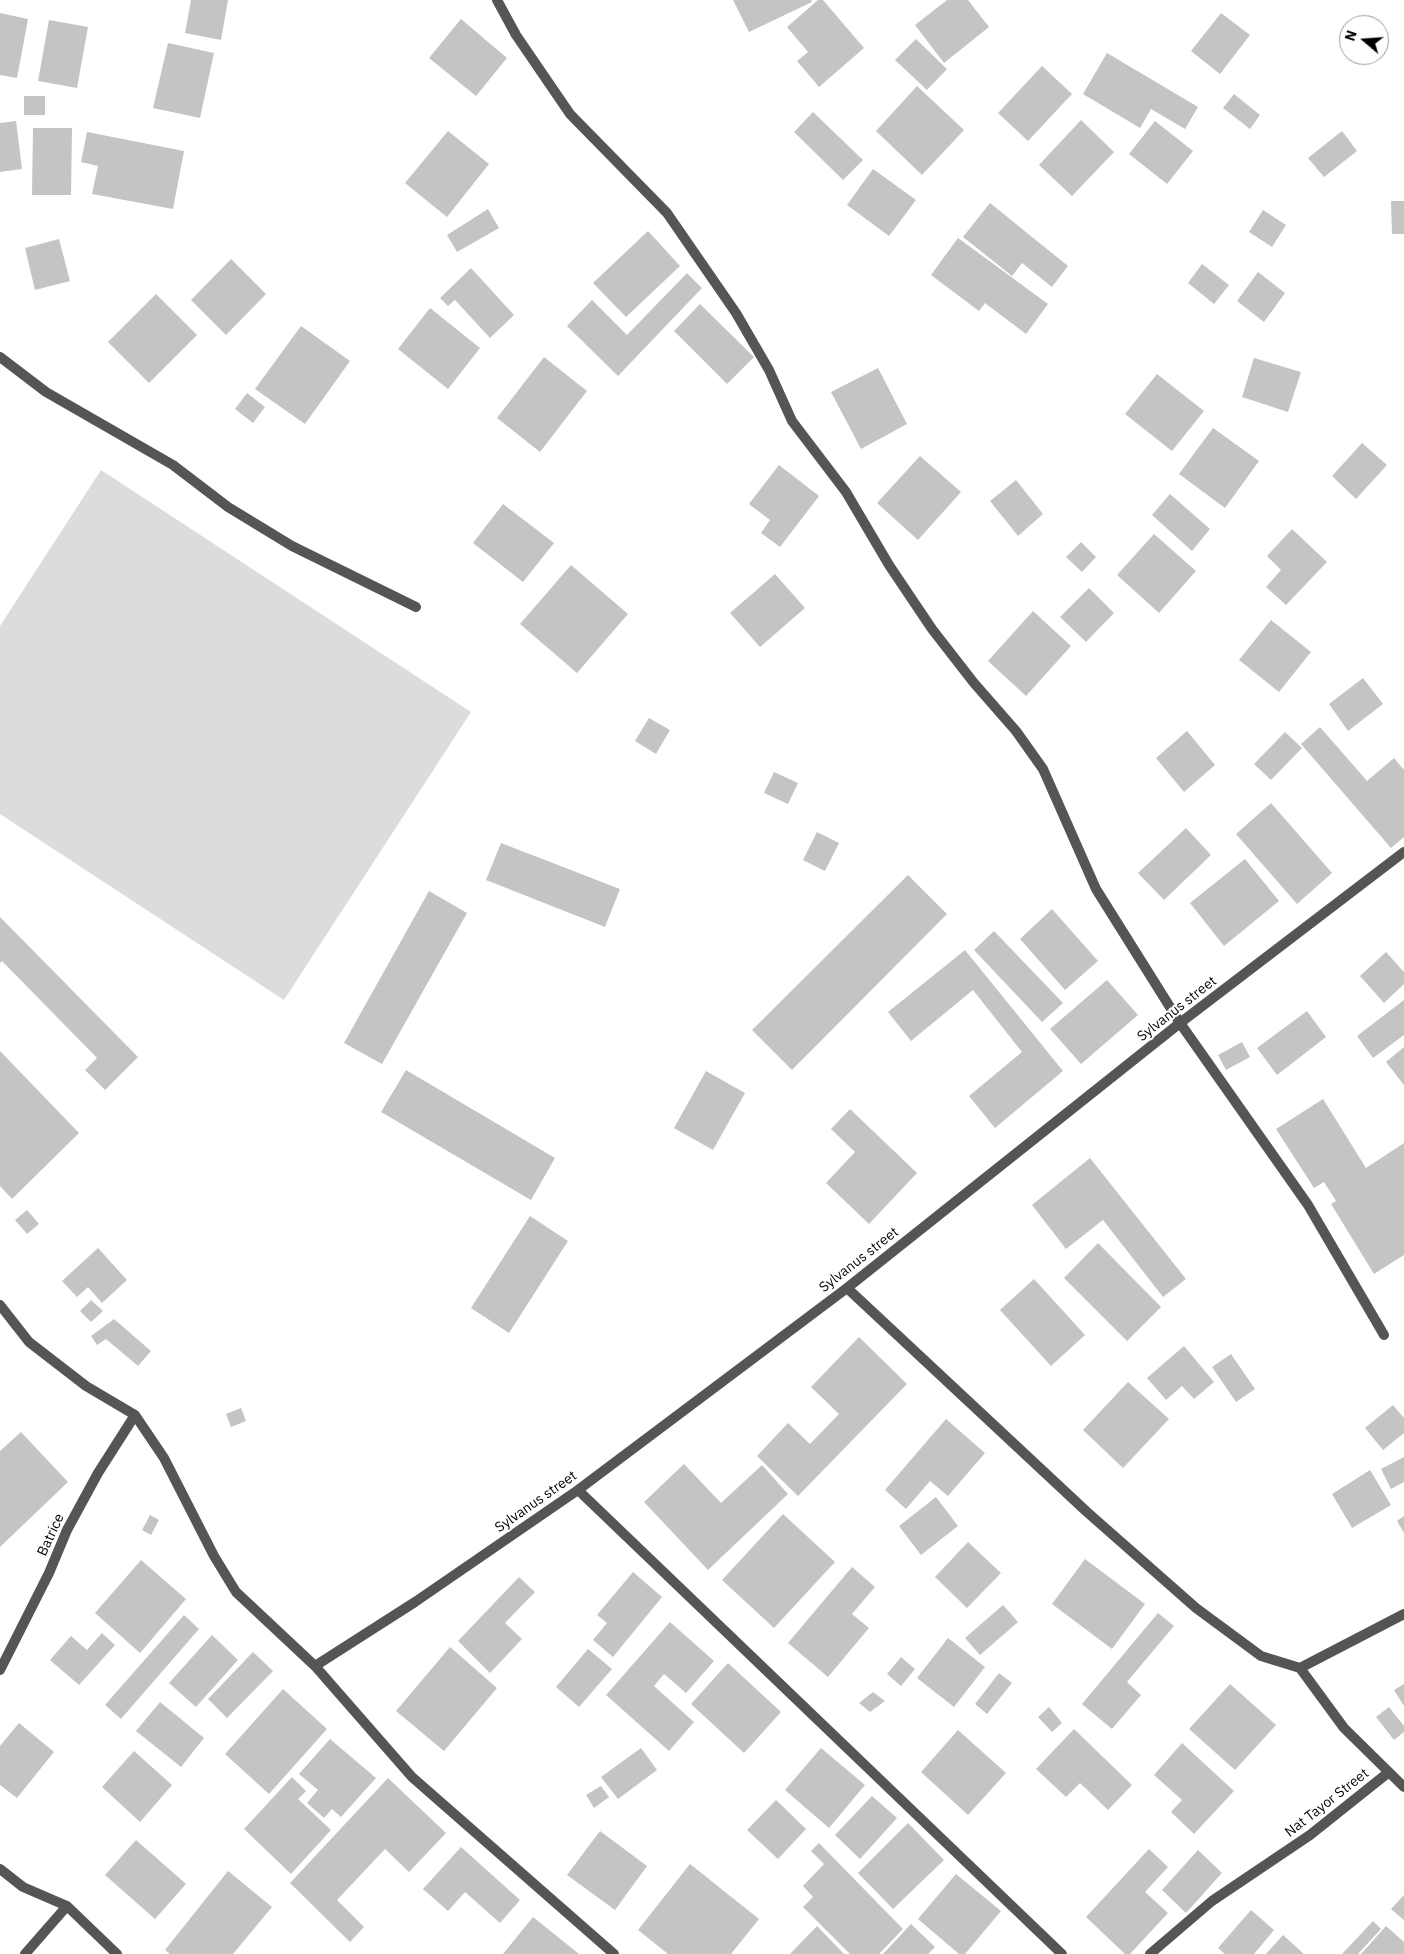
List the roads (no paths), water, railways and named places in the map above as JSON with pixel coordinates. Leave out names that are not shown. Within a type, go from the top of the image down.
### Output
[{"type":"street","points":[[497,0],[516,35],[570,114],[673,221],[736,313],[769,370],[792,421],[846,492],[889,564],[932,629],[974,684],[1016,731],[1043,769],[1096,889],[1180,1023],[1308,1206],[1384,1335]]},
{"type":"street","points":[[0,357],[46,392],[173,465],[228,507],[292,546],[416,607]]},
{"type":"street","name":"Sylvanus street","points":[[315,1666],[415,1602],[578,1490],[847,1288],[1180,1023],[1404,852]]},
{"type":"street","points":[[847,1288],[1087,1512],[1196,1608],[1261,1656],[1300,1668],[1404,1614]]},
{"type":"street","points":[[0,1305],[29,1342],[86,1386],[135,1416],[164,1458],[214,1556],[236,1592],[315,1666],[412,1777],[614,1954]]},
{"type":"street","name":"Batrice","points":[[0,1670],[49,1573],[67,1530],[98,1473],[135,1416]]},
{"type":"street","points":[[578,1490],[1062,1954]]},
{"type":"street","name":"Nat Tayor Street","points":[[1150,1954],[1212,1901],[1310,1836],[1389,1772],[1344,1728],[1300,1668]]},
{"type":"street","points":[[1389,1772],[1404,1787]]},
{"type":"street","points":[[0,1869],[23,1887],[67,1906],[117,1954]]},
{"type":"street","points":[[25,1954],[67,1906]]}]
